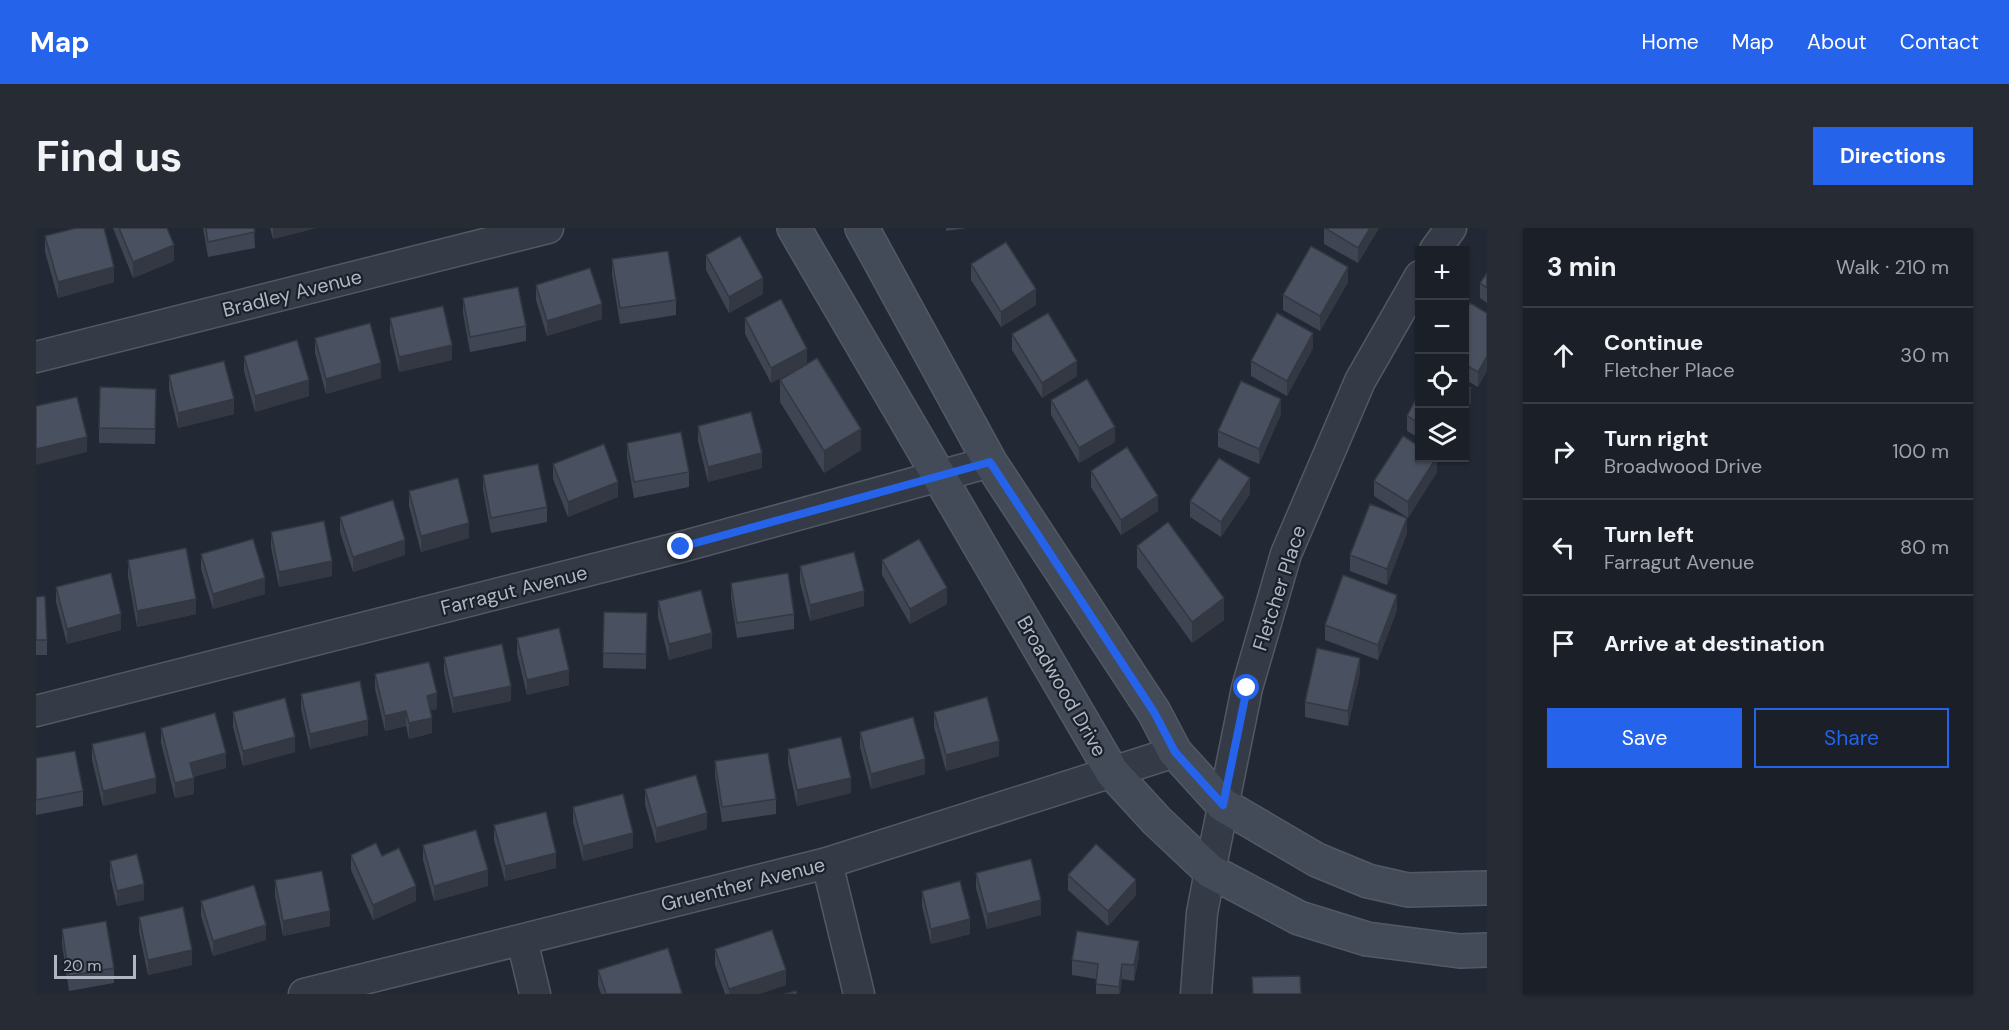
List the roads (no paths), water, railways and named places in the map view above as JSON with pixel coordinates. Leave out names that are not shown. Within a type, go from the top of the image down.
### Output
[{"type":"street","name":"Bradley Avenue","points":[[36,357],[548,228]]},
{"type":"street","name":"Broadwood Drive","points":[[794,228],[1112,772],[1156,821],[1210,871],[1299,918],[1367,939],[1460,951],[1487,950]]},
{"type":"street","points":[[862,228],[990,462],[1154,712],[1175,752],[1223,805],[1317,860],[1368,881],[1408,890],[1487,888]]},
{"type":"street","points":[[1438,246],[1451,228]]},
{"type":"street","name":"Fletcher Place","points":[[1196,994],[1202,913],[1223,805],[1247,688],[1286,554],[1360,381],[1415,283]]},
{"type":"street","name":"Farragut Avenue","points":[[36,711],[681,547],[990,462]]},
{"type":"street","name":"Gruenther Avenue","points":[[303,994],[827,863],[1175,752]]},
{"type":"street","points":[[827,863],[859,994]]},
{"type":"street","points":[[522,940],[535,994]]}]
